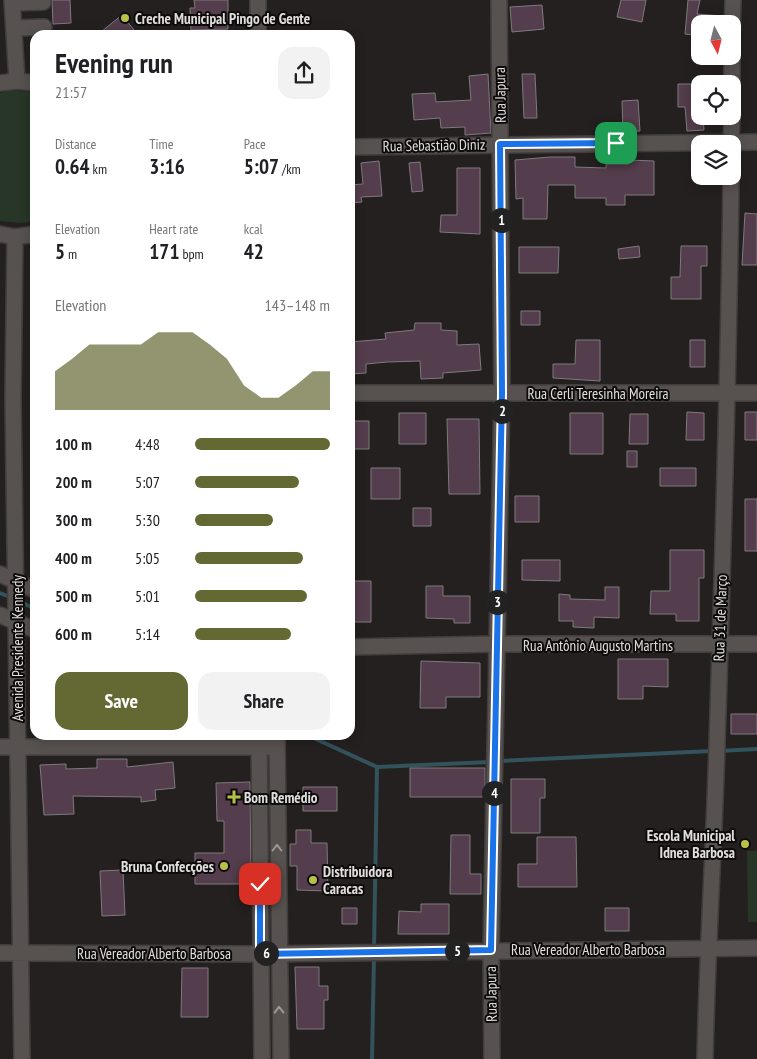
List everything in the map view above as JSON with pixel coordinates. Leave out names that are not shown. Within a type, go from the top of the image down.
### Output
[{"type":"street","points":[[258,0],[258,30]]},
{"type":"street","name":"Rua Japura","points":[[492,1059],[491,950],[502,393],[499,0]]},
{"type":"street","points":[[733,0],[733,15]]},
{"type":"street","points":[[17,81],[12,1],[43,2]]},
{"type":"street","points":[[14,28],[44,27]]},
{"type":"street","points":[[0,83],[17,81],[30,82]]},
{"type":"street","name":"Rua Sebastião Diniz","points":[[741,143],[757,142]]},
{"type":"street","name":"Rua Sebastião Diniz","points":[[355,147],[691,143]]},
{"type":"street","name":"Rua 31 de Março","points":[[705,1059],[707,948],[717,751],[728,393],[731,185]]},
{"type":"street","points":[[7,235],[30,234]]},
{"type":"street","name":"Avenida Presidente Kennedy","points":[[7,235],[17,582],[17,747],[22,1059]]},
{"type":"street","name":"Rua Cerli Teresinha Moreira","points":[[355,393],[757,393]]},
{"type":"street","points":[[0,574],[30,588]]},
{"type":"street","points":[[0,615],[30,628]]},
{"type":"street","name":"Rua Antônio Augusto Martins","points":[[355,646],[496,644],[719,646],[757,644]]},
{"type":"street","points":[[259,741],[262,1059]]},
{"type":"street","points":[[0,747],[277,741],[278,953],[281,1059]]},
{"type":"street","name":"Rua Vereador Alberto Barbosa","points":[[0,953],[260,954],[757,948]]},
{"type":"green space","points":[[13,90],[30,92],[30,222],[0,221],[0,93]]},
{"type":"green space","points":[[747,851],[757,851],[757,922],[748,922]]},
{"type":"building","points":[[52,0],[70,0],[71,23],[53,24]]},
{"type":"building","points":[[194,0],[228,0],[228,29],[191,30],[190,8],[195,8]]},
{"type":"building","points":[[621,0],[646,0],[642,22],[617,17]]},
{"type":"building","points":[[688,0],[700,0],[697,14],[709,15],[691,15],[691,35],[685,34]]},
{"type":"building","points":[[542,5],[544,29],[512,32],[510,7]]},
{"type":"building","points":[[122,15],[134,30],[103,30]]},
{"type":"building","points":[[488,74],[491,133],[465,135],[465,127],[441,128],[440,118],[414,120],[412,94],[435,93],[436,102],[471,100],[469,76]]},
{"type":"building","points":[[522,74],[535,74],[537,118],[524,118]]},
{"type":"building","points":[[678,84],[691,84],[691,125],[704,125],[704,130],[687,131],[685,107],[678,107]]},
{"type":"building","points":[[638,100],[640,131],[623,132],[622,101]]},
{"type":"building","points":[[575,157],[575,167],[606,168],[606,164],[629,164],[629,160],[654,161],[654,195],[625,195],[625,205],[606,205],[606,198],[575,198],[575,185],[548,185],[547,219],[523,219],[523,198],[516,199],[515,160]]},
{"type":"building","points":[[379,161],[382,196],[361,197],[362,202],[355,203],[355,185],[363,184],[361,163]]},
{"type":"building","points":[[420,162],[423,191],[412,192],[409,163]]},
{"type":"building","points":[[457,168],[480,168],[480,234],[440,232],[441,215],[457,215]]},
{"type":"building","points":[[745,213],[757,214],[757,265],[742,265]]},
{"type":"building","points":[[639,246],[640,257],[619,259],[618,249]]},
{"type":"building","points":[[681,246],[707,246],[707,266],[701,266],[701,299],[671,299],[671,277],[680,277]]},
{"type":"building","points":[[519,247],[559,247],[558,273],[519,273]]},
{"type":"building","points":[[521,311],[540,311],[540,325],[521,325]]},
{"type":"building","points":[[415,323],[441,323],[441,330],[457,331],[457,345],[479,344],[481,370],[443,373],[443,378],[421,379],[420,361],[366,364],[366,373],[355,374],[355,342],[386,339],[385,333],[414,330]]},
{"type":"building","points":[[576,340],[600,340],[600,381],[553,378],[553,364],[575,364]]},
{"type":"building","points":[[690,340],[705,340],[705,367],[690,367]]},
{"type":"building","points":[[687,412],[704,413],[704,440],[686,440]]},
{"type":"building","points":[[745,412],[757,412],[757,440],[745,440]]},
{"type":"building","points":[[399,413],[426,413],[426,444],[399,444]]},
{"type":"building","points":[[570,413],[603,413],[603,454],[570,454]]},
{"type":"building","points":[[630,414],[648,414],[648,444],[629,444]]},
{"type":"building","points":[[447,419],[479,419],[480,494],[449,494]]},
{"type":"building","points":[[355,421],[369,421],[369,449],[355,449]]},
{"type":"building","points":[[627,451],[637,451],[637,467],[627,467]]},
{"type":"building","points":[[371,468],[400,468],[400,499],[371,499]]},
{"type":"building","points":[[660,468],[696,468],[696,486],[660,486]]},
{"type":"building","points":[[515,496],[539,496],[539,522],[515,522]]},
{"type":"building","points":[[745,499],[757,499],[757,551],[745,551]]},
{"type":"building","points":[[413,508],[431,508],[431,526],[413,526]]},
{"type":"building","points":[[670,550],[704,550],[704,578],[699,578],[699,621],[676,621],[676,614],[650,614],[651,591],[670,591]]},
{"type":"building","points":[[522,560],[560,560],[560,581],[522,580]]},
{"type":"building","points":[[355,581],[371,581],[371,622],[355,622]]},
{"type":"building","points":[[426,586],[443,586],[443,596],[470,596],[470,623],[454,623],[454,619],[426,618]]},
{"type":"building","points":[[605,587],[619,587],[619,618],[594,617],[594,628],[573,627],[573,621],[559,621],[559,594],[570,595],[570,599],[605,600]]},
{"type":"building","points":[[618,659],[668,659],[668,687],[643,686],[643,699],[618,699]]},
{"type":"building","points":[[421,661],[480,663],[480,697],[446,697],[446,708],[420,708]]},
{"type":"building","points":[[731,714],[757,714],[757,734],[731,734]]},
{"type":"building","points":[[97,759],[127,759],[127,767],[173,762],[175,788],[155,790],[156,800],[141,802],[141,797],[73,796],[74,814],[44,815],[40,765],[66,764],[66,769],[97,768]]},
{"type":"building","points":[[410,768],[485,768],[485,797],[410,797]]},
{"type":"building","points":[[511,779],[545,779],[545,798],[540,798],[540,833],[511,833]]},
{"type":"building","points":[[250,782],[251,879],[247,879],[247,884],[195,884],[195,853],[224,853],[224,821],[217,821],[216,783]]},
{"type":"building","points":[[303,787],[337,787],[337,811],[303,811]]},
{"type":"building","points":[[296,830],[311,830],[311,843],[327,843],[328,891],[297,890],[297,866],[290,866],[290,844],[296,844]]},
{"type":"building","points":[[451,835],[470,835],[470,874],[481,874],[481,894],[450,894]]},
{"type":"building","points":[[537,837],[576,837],[577,887],[518,887],[518,864],[537,864]]},
{"type":"building","points":[[123,870],[125,915],[102,916],[100,871]]},
{"type":"building","points":[[421,904],[449,904],[449,934],[398,934],[399,911],[421,912]]},
{"type":"building","points":[[342,908],[357,908],[357,924],[342,924]]},
{"type":"building","points":[[605,908],[629,908],[629,931],[605,931]]},
{"type":"building","points":[[295,967],[319,967],[319,986],[328,986],[328,1000],[324,1000],[324,1029],[297,1029]]},
{"type":"building","points":[[182,968],[208,968],[208,1017],[181,1017]]},
{"type":"waterway","points":[[0,593],[13,598]]},
{"type":"waterway","points":[[19,601],[30,606]]},
{"type":"waterway","points":[[318,740],[377,767],[490,762]]},
{"type":"waterway","points":[[719,751],[757,749]]},
{"type":"waterway","points":[[497,761],[712,751]]},
{"type":"waterway","points":[[374,949],[377,767]]},
{"type":"waterway","points":[[372,1059],[374,956]]},
{"type":"place","name":"Creche Municipal Pingo de Gente","points":[[125,18]]},
{"type":"place","name":"Bom Remédio","points":[[234,797]]},
{"type":"place","name":"Escola Municipal Idnea Barbosa","points":[[745,844]]},
{"type":"place","name":"Bruna Confecções","points":[[224,866]]},
{"type":"place","name":"Distribuidora Caracas","points":[[313,880]]},
{"type":"route","points":[[260,884],[260,954],[491,950],[502,393],[500,144],[616,143]]}]
